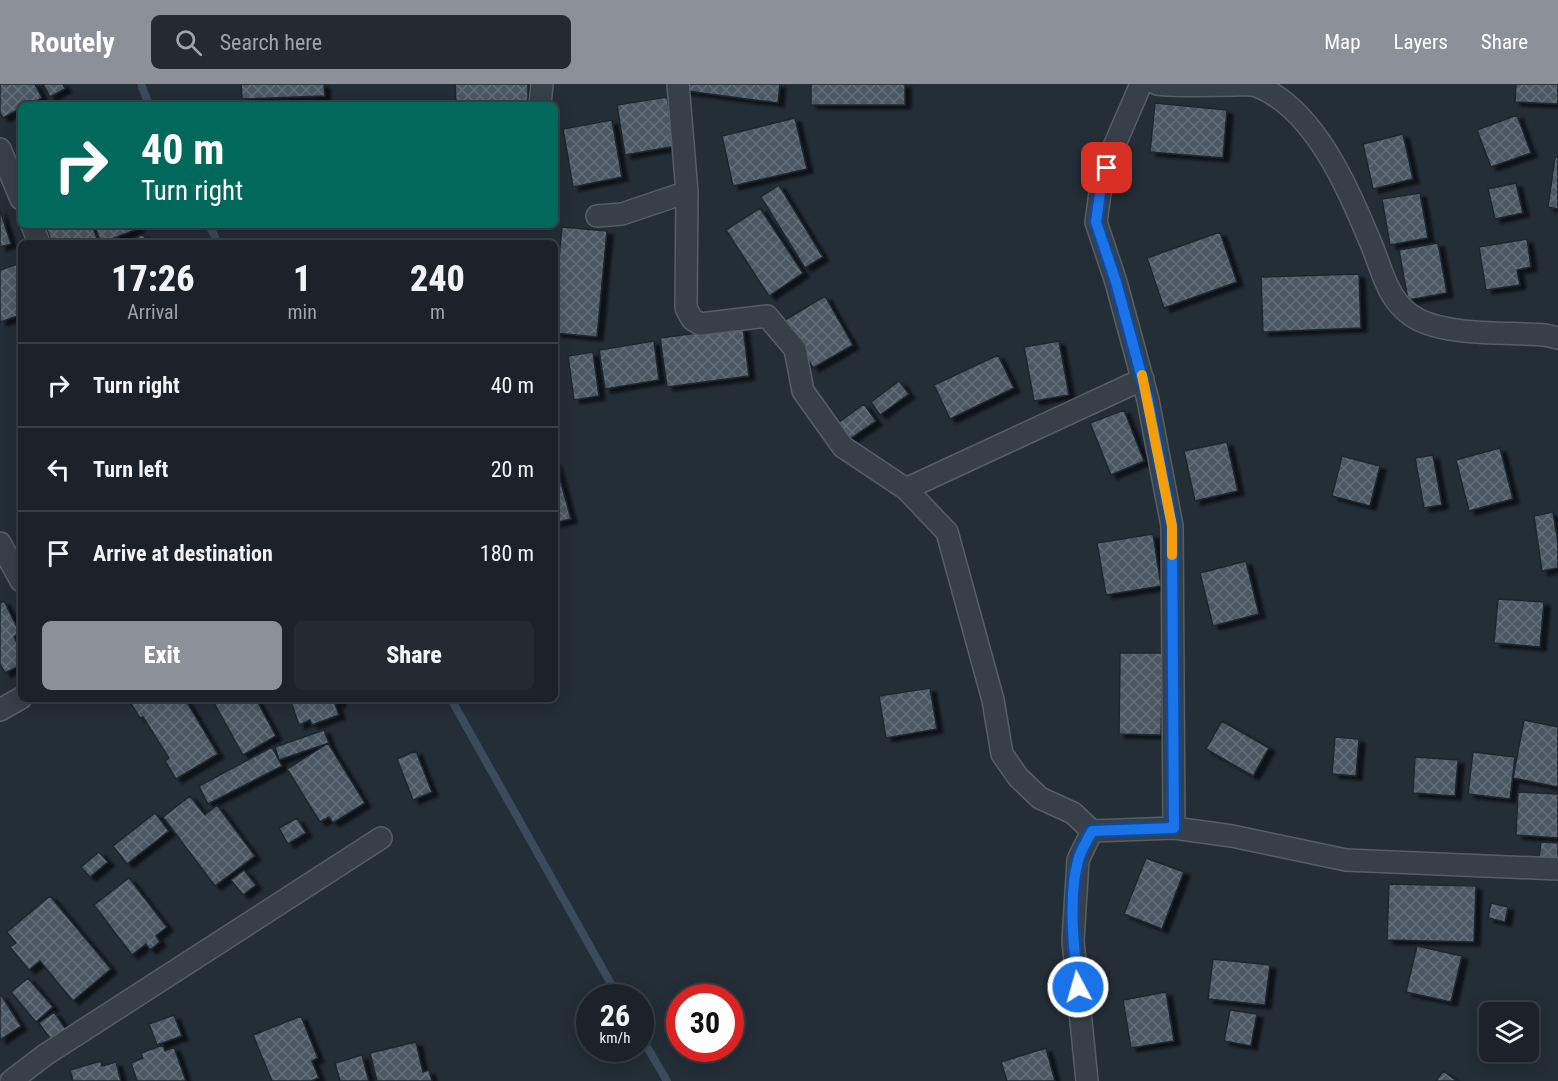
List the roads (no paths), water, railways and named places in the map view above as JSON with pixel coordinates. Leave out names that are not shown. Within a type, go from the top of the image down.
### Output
[{"type":"street","points":[[540,102],[542,84]]},
{"type":"street","points":[[678,84],[687,192],[686,309],[692,319],[700,324],[767,316],[795,349],[803,391],[843,447],[906,489],[947,532],[953,546],[993,700],[1002,754],[1018,777],[1040,798],[1073,813],[1092,831],[1174,828],[1232,836],[1346,860],[1558,869]]},
{"type":"street","points":[[1141,84],[1104,177],[1096,222],[1116,282],[1143,379],[1172,526],[1174,828]]},
{"type":"street","points":[[1158,84],[1256,85],[1300,117],[1322,144],[1371,243],[1387,290],[1402,308],[1418,320],[1443,328],[1545,335],[1558,338]]},
{"type":"street","points":[[0,149],[18,192]]},
{"type":"street","points":[[597,216],[622,214],[687,192]]},
{"type":"street","points":[[906,489],[1143,379]]},
{"type":"street","points":[[0,543],[18,576]]},
{"type":"street","points":[[0,710],[18,700]]},
{"type":"street","points":[[1087,1081],[1073,941],[1078,860],[1092,831]]},
{"type":"street","points":[[11,1081],[45,1055],[381,838]]},
{"type":"waterway","points":[[141,84],[148,102]]},
{"type":"waterway","points":[[210,228],[216,240]]},
{"type":"waterway","points":[[453,702],[611,984]]},
{"type":"waterway","points":[[654,1059],[667,1081]]}]
